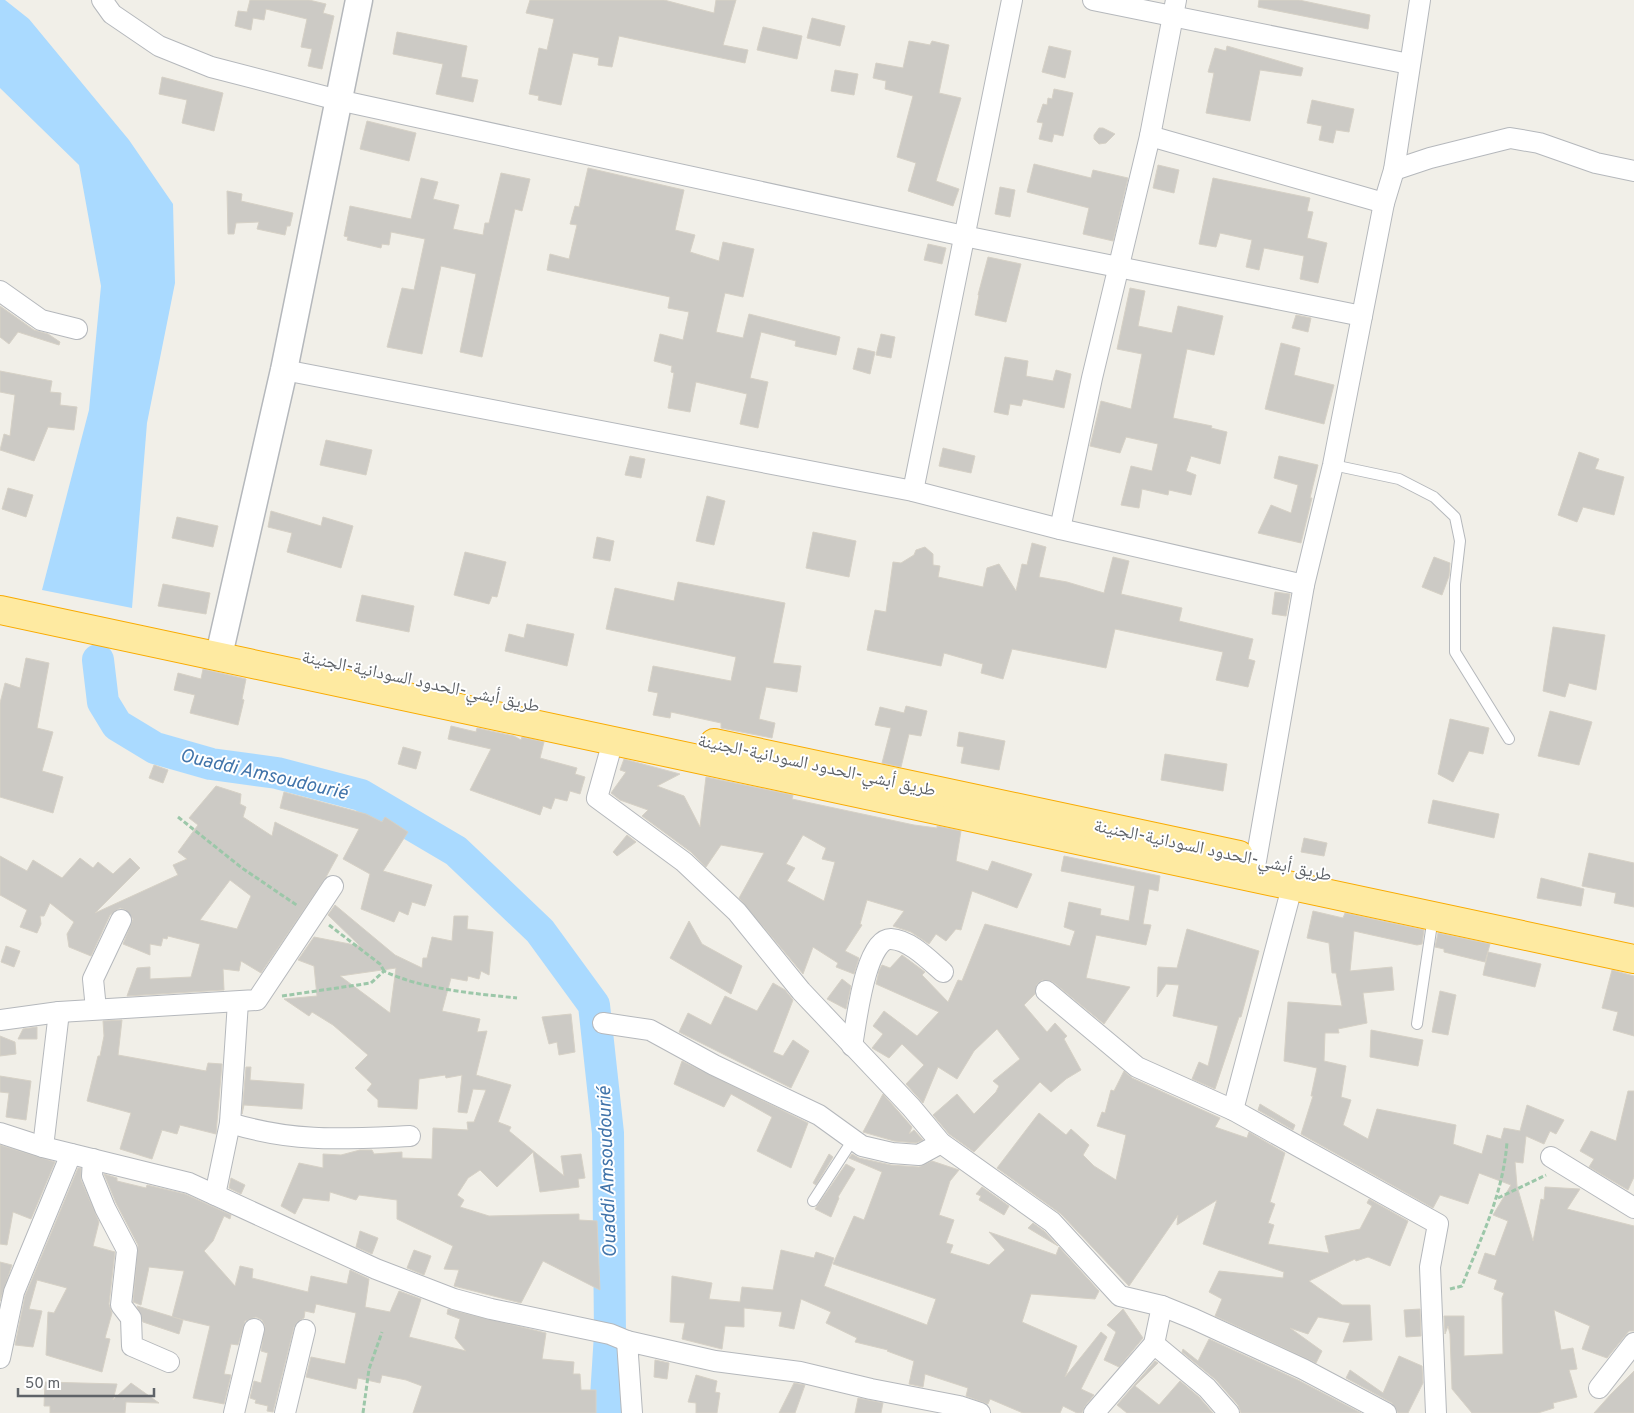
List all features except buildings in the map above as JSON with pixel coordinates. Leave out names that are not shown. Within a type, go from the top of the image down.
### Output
[{"type":"highway","name":"طريق أبشي-الحدود السودانية-الجنينة","points":[[0,592],[221,647],[1254,869],[1634,941]]},
{"type":"highway","points":[[0,610],[221,647],[613,741],[809,773]]},
{"type":"highway","points":[[1254,869],[1292,886],[1634,959]]},
{"type":"street","points":[[102,0],[112,14],[159,46],[211,67],[338,100],[964,236],[1362,316]]},
{"type":"street","points":[[221,647],[284,370],[359,0]]},
{"type":"street","points":[[913,491],[1012,0]]},
{"type":"street","points":[[1093,0],[1174,8],[1410,64]]},
{"type":"street","points":[[1254,869],[1304,585],[1333,466],[1384,203],[1394,170],[1420,0]]},
{"type":"street","points":[[1060,529],[1092,378],[1150,136],[1174,8]]},
{"type":"street","points":[[1150,136],[1384,203]]},
{"type":"street","points":[[1394,170],[1430,158],[1510,138],[1539,144],[1596,163],[1634,171]]},
{"type":"street","points":[[0,291],[41,320],[77,329]]},
{"type":"street","points":[[284,370],[913,491],[1060,529],[1304,585]]},
{"type":"street","points":[[613,741],[597,798],[684,862],[737,912],[802,991],[911,1107],[941,1143],[1052,1222],[1120,1296],[1162,1306],[1302,1369],[1386,1413]]},
{"type":"street","points":[[215,1195],[230,1123],[247,1001],[314,916],[334,886]]},
{"type":"street","points":[[1234,1110],[1292,886]]},
{"type":"street","points":[[96,1009],[93,978],[121,920]]},
{"type":"street","points":[[852,1046],[869,960],[881,943],[890,939],[899,941],[918,951],[943,972]]},
{"type":"street","points":[[1046,991],[1137,1067],[1234,1110],[1438,1224],[1430,1267],[1436,1413]]},
{"type":"street","points":[[0,1020],[96,1009],[247,1001]]},
{"type":"street","points":[[43,1147],[59,1012]]},
{"type":"street","points":[[603,1023],[650,1030],[714,1064],[819,1115],[854,1138],[862,1146],[876,1150],[919,1155],[941,1143]]},
{"type":"street","points":[[230,1123],[263,1133],[296,1138],[326,1140],[410,1136]]},
{"type":"street","points":[[0,1133],[43,1147],[189,1183],[376,1269],[454,1298],[491,1309],[610,1334],[627,1341],[715,1361],[800,1372],[871,1389],[960,1406],[980,1413]]},
{"type":"street","points":[[0,1358],[14,1292],[71,1154]]},
{"type":"street","points":[[1551,1157],[1634,1208]]},
{"type":"street","points":[[93,1159],[92,1176],[105,1208],[127,1250],[121,1306],[131,1318],[132,1346],[169,1362]]},
{"type":"street","points":[[1094,1413],[1154,1344],[1162,1306]]},
{"type":"street","points":[[234,1413],[254,1329]]},
{"type":"street","points":[[285,1413],[305,1330]]},
{"type":"street","points":[[627,1341],[632,1413]]},
{"type":"street","points":[[1599,1388],[1634,1343]]},
{"type":"street","points":[[1154,1344],[1207,1388],[1229,1413]]},
{"type":"lane","points":[[1333,466],[1399,479],[1434,497],[1455,517],[1460,541],[1455,584],[1455,652],[1509,739]]},
{"type":"lane","points":[[1417,1024],[1433,916]]},
{"type":"lane","points":[[813,1201],[854,1138]]},
{"type":"path","points":[[178,817],[242,868],[339,931],[380,964],[384,971],[396,977],[473,994],[517,998]]},
{"type":"path","points":[[247,1001],[371,983],[384,971]]},
{"type":"path","points":[[1432,1294],[1462,1286],[1497,1198],[1505,1171],[1507,1142]]},
{"type":"path","points":[[1497,1198],[1545,1177],[1551,1157]]},
{"type":"path","points":[[363,1413],[369,1369],[382,1332]]},
{"type":"water","points":[[0,0],[5,0],[29,19],[129,140],[173,204],[175,283],[147,423],[132,608],[42,590],[89,410],[101,286],[79,165],[0,88]]},
{"type":"waterway","name":"Ouaddi Amsoudourié","points":[[98,660],[103,702],[117,725],[155,748],[211,764],[277,773],[361,795],[456,851],[540,931],[594,1005],[608,1133],[610,1334],[605,1413]]}]
